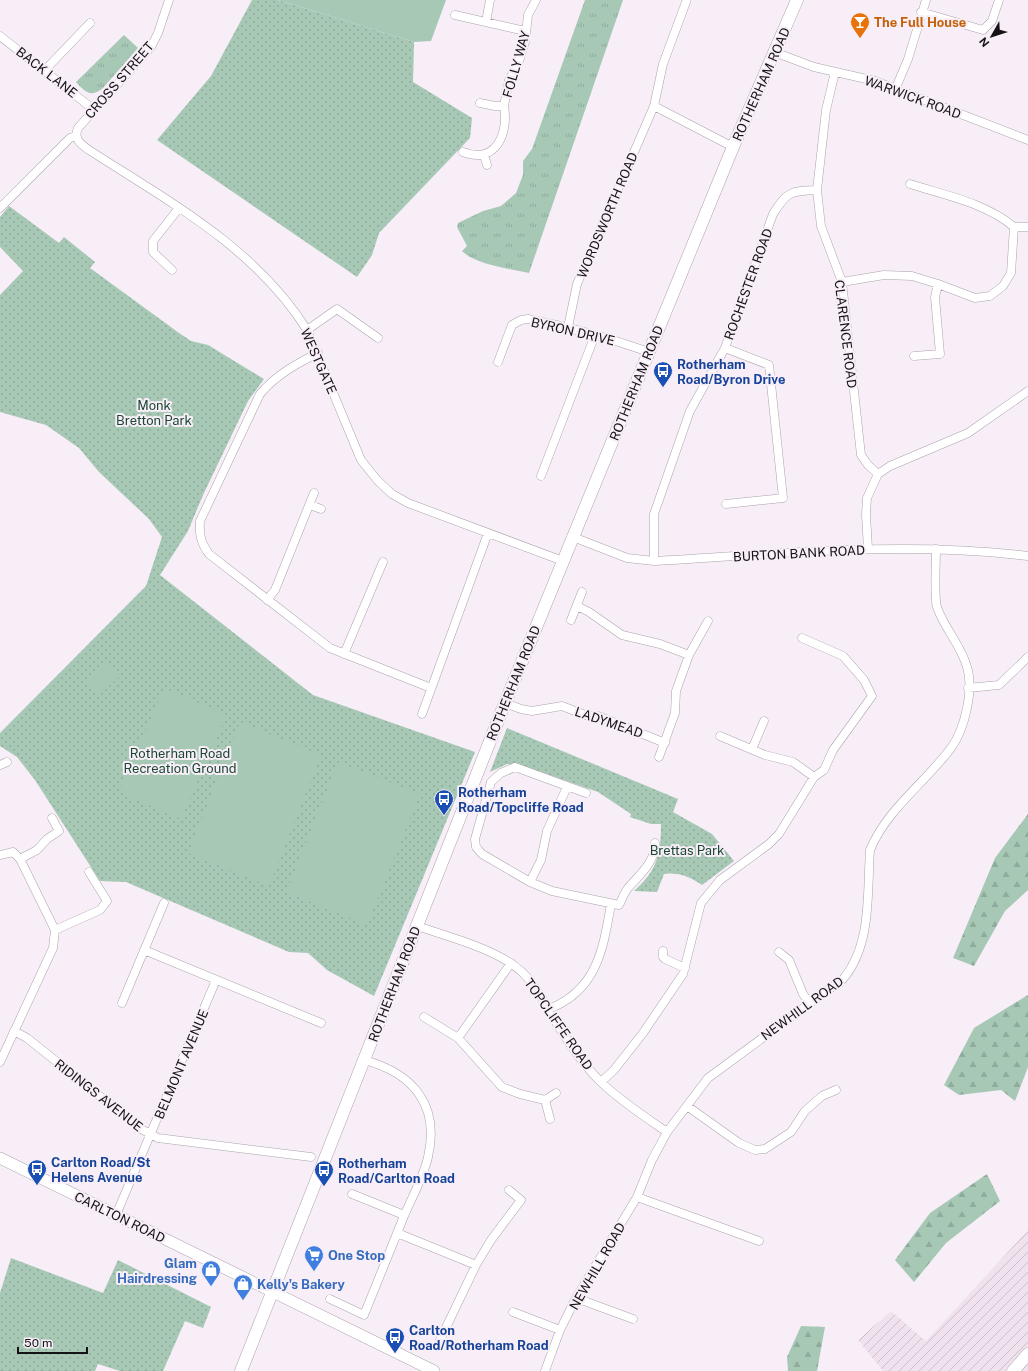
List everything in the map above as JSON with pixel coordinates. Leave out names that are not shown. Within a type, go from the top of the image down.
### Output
[{"type":"main road","name":"ROTHERHAM ROAD","points":[[241,1371],[505,703],[733,147],[797,0]]},
{"type":"main road","name":"CARLTON ROAD","points":[[0,1158],[434,1371]]},
{"type":"main road","points":[[1013,1371],[1028,1354]]},
{"type":"street","name":"CROSS STREET","points":[[76,136],[78,128],[93,109],[151,47],[158,33],[169,0]]},
{"type":"street","points":[[486,22],[490,0]]},
{"type":"street","name":"FOLLY WAY","points":[[484,156],[490,152],[500,140],[507,120],[504,106],[509,80],[519,61],[524,42],[528,15],[536,0]]},
{"type":"street","points":[[896,90],[908,59],[921,12],[926,0]]},
{"type":"street","points":[[921,12],[983,30],[992,20],[999,0]]},
{"type":"street","name":"WORDSWORTH ROAD","points":[[568,327],[577,284],[654,106],[663,64],[686,2]]},
{"type":"street","points":[[455,15],[525,31]]},
{"type":"street","points":[[44,71],[90,23]]},
{"type":"street","name":"BACK LANE","points":[[0,36],[93,109]]},
{"type":"street","name":"WARWICK ROAD","points":[[774,52],[814,67],[875,81],[1028,140]]},
{"type":"street","name":"CLARENCE ROAD","points":[[836,72],[826,110],[817,190],[821,226],[842,282],[861,455],[868,466],[878,474]]},
{"type":"street","name":"FOLLY WAY","points":[[480,103],[504,106]]},
{"type":"street","points":[[654,106],[733,147]]},
{"type":"street","points":[[0,208],[70,138],[76,136]]},
{"type":"street","name":"WESTGATE","points":[[76,136],[78,141],[89,150],[179,208],[234,247],[266,276],[295,312],[307,330],[318,353],[354,446],[361,460],[378,481],[392,494],[408,503],[563,561]]},
{"type":"street","points":[[464,152],[473,156],[484,156],[487,165]]},
{"type":"street","points":[[910,184],[982,208],[1005,220],[1014,227],[1028,227]]},
{"type":"street","name":"ROCHESTER ROAD","points":[[654,561],[654,514],[690,411],[724,348],[774,214],[785,196],[799,191],[817,190]]},
{"type":"street","points":[[172,270],[153,252],[153,241],[179,208]]},
{"type":"street","points":[[842,282],[884,275],[912,276],[975,298],[990,296],[1003,286],[1011,273],[1014,227]]},
{"type":"street","points":[[914,356],[940,354],[935,297],[938,284]]},
{"type":"street","points":[[307,330],[337,309],[378,338]]},
{"type":"street","name":"BYRON DRIVE","points":[[498,362],[512,325],[528,319],[607,337],[648,352]]},
{"type":"street","points":[[542,476],[595,335]]},
{"type":"street","points":[[724,348],[769,365],[783,498],[726,504]]},
{"type":"street","points":[[318,353],[288,369],[266,386],[260,394],[200,521],[199,532],[202,544],[209,554],[330,648],[431,688]]},
{"type":"street","points":[[868,549],[866,515],[867,498],[878,474],[890,466],[968,433],[1027,395]]},
{"type":"street","points":[[267,600],[275,590],[314,493]]},
{"type":"street","points":[[310,505],[321,509]]},
{"type":"street","points":[[422,714],[488,533]]},
{"type":"street","name":"BURTON BANK ROAD","points":[[573,537],[627,558],[654,561],[868,549],[936,549],[1028,556]]},
{"type":"street","name":"NEWHILL ROAD","points":[[545,1371],[560,1330],[576,1298],[637,1198],[652,1160],[667,1132],[708,1078],[719,1068],[843,979],[853,966],[864,932],[870,850],[898,806],[951,748],[963,725],[968,703],[968,667],[936,606],[936,549]]},
{"type":"street","points":[[344,654],[383,562]]},
{"type":"street","points":[[571,620],[582,592]]},
{"type":"street","points":[[576,606],[622,634],[660,644],[689,655]]},
{"type":"street","points":[[659,757],[675,713],[676,691],[689,655],[699,634],[708,621]]},
{"type":"street","points":[[601,1082],[614,1070],[643,1033],[685,968],[701,903],[720,880],[769,844],[779,834],[814,777],[824,770],[833,750],[872,696],[864,680],[844,656],[802,638]]},
{"type":"street","points":[[968,688],[1000,685],[1028,658]]},
{"type":"street","name":"LADYMEAD","points":[[505,703],[532,711],[562,706],[585,714],[598,716],[665,743]]},
{"type":"street","points":[[752,749],[764,721]]},
{"type":"street","points":[[720,736],[752,749],[793,762],[814,777]]},
{"type":"street","points":[[586,793],[515,767],[501,772],[492,782],[475,838],[476,847],[482,854],[530,882],[552,891],[619,905],[628,889],[645,871],[652,858],[655,843]]},
{"type":"street","points":[[530,882],[541,860],[547,831],[567,786]]},
{"type":"street","points":[[20,859],[37,850],[47,839],[59,831],[52,818]]},
{"type":"street","points":[[0,856],[13,852],[20,859],[55,930],[53,948],[0,1062]]},
{"type":"street","points":[[55,930],[100,910],[107,901],[89,872]]},
{"type":"street","points":[[122,1003],[164,903]]},
{"type":"street","points":[[550,1009],[575,996],[588,980],[596,966],[603,946],[611,904]]},
{"type":"street","name":"TOPCLIFFE ROAD","points":[[417,926],[476,946],[522,972],[535,986],[550,1009],[562,1033],[601,1082],[626,1104],[667,1132]]},
{"type":"street","points":[[144,950],[321,1023]]},
{"type":"street","points":[[663,951],[663,957],[665,959],[685,968]]},
{"type":"street","points":[[779,952],[789,960],[803,994],[810,1004]]},
{"type":"street","points":[[458,1038],[510,964]]},
{"type":"street","name":"BELMONT AVENUE","points":[[116,1215],[216,980]]},
{"type":"street","points":[[424,1017],[458,1038],[502,1087],[520,1094],[545,1100],[556,1093]]},
{"type":"street","name":"RIDINGS AVENUE","points":[[14,1031],[27,1038],[141,1129],[158,1138],[311,1157]]},
{"type":"street","points":[[330,1299],[364,1315],[428,1158],[432,1128],[430,1117],[418,1092],[408,1081],[397,1073],[364,1060]]},
{"type":"street","points":[[687,1106],[739,1143],[755,1150],[765,1149],[791,1132],[805,1111],[822,1096],[836,1090]]},
{"type":"street","points":[[545,1100],[550,1119]]},
{"type":"street","points":[[440,1340],[476,1265],[491,1240],[521,1200],[509,1190]]},
{"type":"street","points":[[352,1194],[404,1215]]},
{"type":"street","points":[[637,1198],[759,1241]]},
{"type":"street","points":[[397,1233],[476,1265]]},
{"type":"street","points":[[576,1298],[633,1319]]},
{"type":"street","points":[[513,1312],[560,1330]]},
{"type":"shaded area","points":[[1028,1230],[1028,1371],[883,1371],[858,1340],[891,1311],[926,1341]]},
{"type":"green space","points":[[252,0],[278,0],[414,42],[413,82],[472,118],[470,138],[379,233],[372,255],[357,277],[157,140],[211,76]]},
{"type":"green space","points":[[278,0],[446,0],[431,41],[414,42]]},
{"type":"green space","points":[[585,0],[623,0],[529,273],[484,263],[468,256],[462,251],[467,246],[457,227],[458,223],[483,211],[501,206],[516,193],[523,175],[523,161],[532,149]]},
{"type":"green space","points":[[124,35],[138,48],[99,91],[92,93],[82,89],[76,82]]},
{"type":"green space","name":"Rotherham Road Recreation Ground","points":[[9,206],[59,243],[64,237],[95,262],[90,268],[179,333],[191,341],[208,345],[264,379],[248,401],[203,495],[188,531],[160,575],[313,695],[475,752],[374,996],[327,970],[308,953],[289,952],[126,882],[100,881],[35,780],[17,757],[0,746],[0,733],[146,586],[162,537],[149,519],[99,472],[79,448],[46,425],[0,412],[0,295],[23,271],[0,247],[0,217]]},
{"type":"green space","points":[[108,663],[120,676],[100,695],[88,683]]},
{"type":"green space","points":[[164,688],[227,715],[181,819],[119,792]]},
{"type":"green space","points":[[240,722],[321,755],[269,886],[188,853]]},
{"type":"green space","name":"Brettas Park","points":[[507,728],[678,799],[673,812],[712,834],[734,861],[702,885],[684,876],[664,874],[657,892],[634,891],[642,884],[653,869],[659,853],[661,824],[651,824],[630,817],[631,814],[598,792],[524,766],[507,764],[490,772]]},
{"type":"green space","points":[[338,762],[420,794],[367,925],[286,892]]},
{"type":"green space","points":[[1028,814],[1028,890],[1005,911],[974,966],[953,958],[995,858]]},
{"type":"green space","points":[[1028,995],[1028,1067],[1015,1101],[1001,1090],[959,1095],[944,1085],[974,1028]]},
{"type":"green space","points":[[987,1174],[1000,1201],[946,1243],[914,1282],[895,1260],[930,1213]]},
{"type":"green space","points":[[11,1258],[103,1293],[118,1260],[211,1307],[203,1328],[185,1321],[163,1371],[120,1371],[98,1364],[95,1371],[0,1371],[0,1293]]},
{"type":"green space","points":[[801,1326],[825,1327],[817,1371],[788,1371],[787,1357]]},
{"type":"place","name":"The Full House","points":[[860,39]]},
{"type":"place","name":"Rotherham Road/Byron Drive","points":[[663,388]]},
{"type":"place","name":"Rotherham Road/Topcliffe Road","points":[[444,816]]},
{"type":"place","name":"Carlton Road/St Helens Avenue","points":[[37,1186]]},
{"type":"place","name":"Rotherham Road/Carlton Road","points":[[324,1187]]},
{"type":"place","name":"One Stop","points":[[314,1272]]},
{"type":"place","name":"Glam Hairdressing","points":[[211,1287]]},
{"type":"place","name":"Kelly's Bakery","points":[[243,1301]]},
{"type":"place","name":"Carlton Road/Rotherham Road","points":[[395,1354]]},
{"type":"park label","name":"Monk Bretton Park","points":[[154,412]]}]
